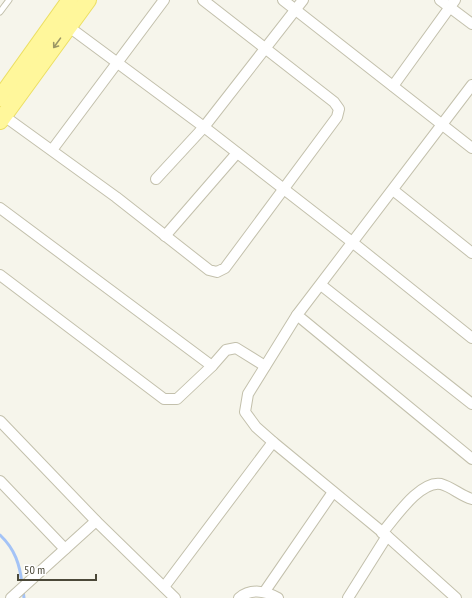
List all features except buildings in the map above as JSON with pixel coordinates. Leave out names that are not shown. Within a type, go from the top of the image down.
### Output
[{"type":"main road","points":[[2,118],[63,23],[70,0]]},
{"type":"main road","points":[[0,98],[63,23],[88,0]]},
{"type":"street","points":[[52,150],[164,0]]},
{"type":"street","points":[[2,118],[52,150],[209,270],[217,272],[226,268],[337,117],[339,109],[334,102],[203,0]]},
{"type":"street","points":[[283,0],[472,148]]},
{"type":"street","points":[[156,179],[204,127],[303,0]]},
{"type":"street","points":[[440,0],[452,4],[472,24]]},
{"type":"street","points":[[393,86],[452,4]]},
{"type":"street","points":[[63,23],[237,152],[472,338]]},
{"type":"street","points":[[456,598],[385,535],[273,442],[256,427],[245,412],[248,394],[297,315],[472,85]]},
{"type":"street","points":[[165,236],[237,152]]},
{"type":"street","points":[[393,190],[472,253]]},
{"type":"street","points":[[0,208],[212,366]]},
{"type":"street","points":[[0,275],[164,399],[177,399],[212,366],[226,350],[236,348],[265,366]]},
{"type":"street","points":[[321,285],[472,404]]},
{"type":"street","points":[[297,315],[472,459]]},
{"type":"street","points":[[0,421],[96,521],[175,598]]},
{"type":"street","points":[[164,587],[273,442]]},
{"type":"street","points":[[0,481],[65,549]]},
{"type":"street","points":[[348,598],[385,535],[418,492],[428,485],[440,484],[472,499]]},
{"type":"street","points":[[265,591],[332,492]]},
{"type":"street","points":[[11,598],[96,521]]},
{"type":"street","points":[[239,598],[245,594],[265,591],[278,598]]},
{"type":"lane","points":[[1,9],[9,0]]},
{"type":"waterway","points":[[0,535],[5,540],[16,558],[22,584]]},
{"type":"waterway","points":[[23,590],[24,598]]}]
